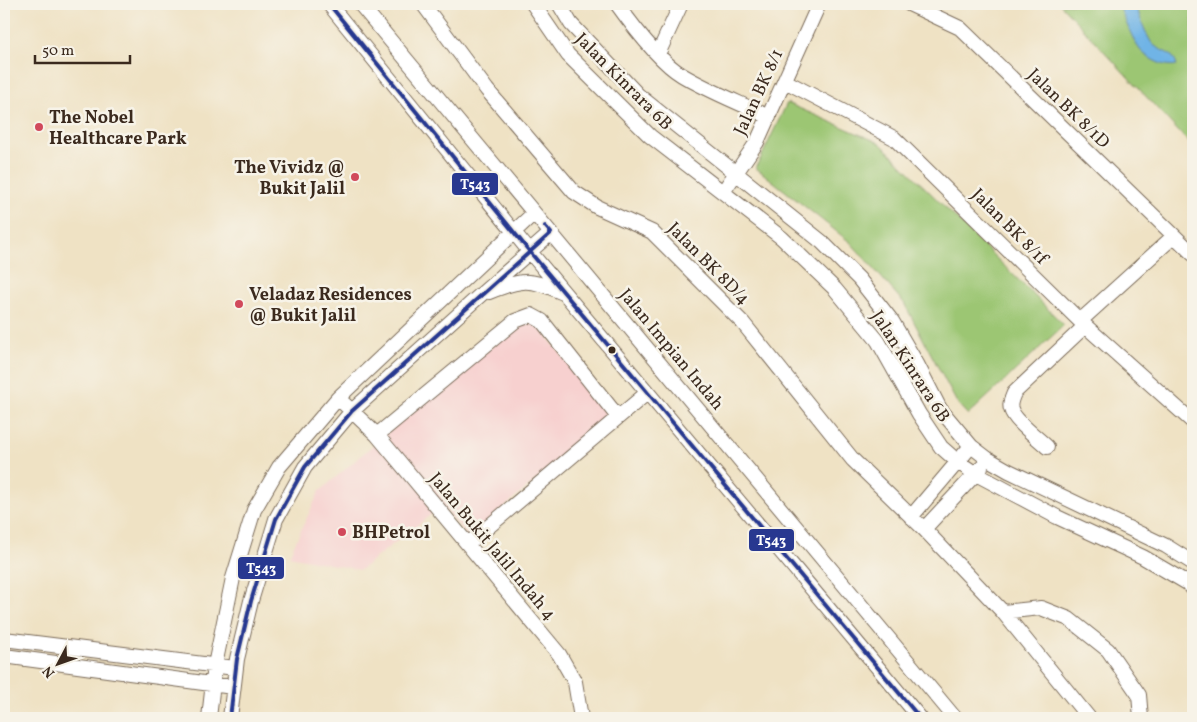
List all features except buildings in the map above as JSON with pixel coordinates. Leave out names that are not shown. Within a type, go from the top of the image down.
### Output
[{"type":"street","points":[[329,4],[513,232],[920,718]]},
{"type":"street","name":"Jalan Impian Indah","points":[[360,4],[955,718]]},
{"type":"street","name":"Jalan BK 8D/4","points":[[422,4],[487,90],[574,192],[597,207],[652,232],[744,323],[853,460],[924,529],[1003,612],[1089,718]]},
{"type":"street","name":"Jalan Kinrara 6B","points":[[533,4],[568,55],[650,136],[782,238],[835,289],[878,341],[919,414],[941,447],[976,474],[1057,517],[1143,557],[1189,584],[1193,589]]},
{"type":"street","name":"Jalan Kinrara 6B","points":[[559,4],[571,24],[638,95],[822,242],[858,279],[892,321],[940,409],[971,446],[988,459],[1166,546],[1193,563]]},
{"type":"street","points":[[617,4],[632,26],[680,74],[768,117]]},
{"type":"street","points":[[658,54],[681,4]]},
{"type":"street","name":"Jalan BK 8/1","points":[[724,192],[757,142],[819,4]]},
{"type":"street","name":"Jalan BK 8/1D","points":[[909,4],[960,28],[1193,254]]},
{"type":"street","name":"Jalan BK 8/1f","points":[[785,81],[894,138],[1082,323],[1193,422]]},
{"type":"street","points":[[209,718],[215,666],[233,578],[254,510],[279,467],[338,398],[534,214]]},
{"type":"street","points":[[230,718],[235,668],[251,601],[276,519],[305,468],[352,411],[551,233]]},
{"type":"street","points":[[1047,447],[1017,419],[1011,410],[1014,393],[1082,323],[1174,236]]},
{"type":"street","points":[[477,298],[519,282],[532,281],[564,293]]},
{"type":"street","points":[[377,436],[515,321],[531,315],[542,321],[618,417]]},
{"type":"street","points":[[468,544],[647,392]]},
{"type":"street","name":"Jalan Bukit Jalil Indah 4","points":[[338,398],[377,436],[559,654],[575,682],[581,718]]},
{"type":"street","points":[[911,516],[971,446]]},
{"type":"street","points":[[924,529],[988,459]]},
{"type":"street","points":[[1003,612],[1041,608],[1069,619],[1108,650],[1138,695],[1141,718]]},
{"type":"street","points":[[4,639],[235,668]]},
{"type":"street","points":[[4,656],[233,687]]},
{"type":"shaded area","points":[[529,321],[539,327],[612,416],[469,537],[442,506],[360,570],[289,556],[319,492],[395,426],[515,327]]},
{"type":"green space","points":[[1060,4],[1193,4],[1193,147]]},
{"type":"green space","points":[[787,103],[880,143],[1064,325],[968,415],[957,403],[904,303],[851,243],[756,168]]},
{"type":"water","points":[[1118,4],[1135,4],[1151,42],[1173,57],[1177,65],[1172,66],[1158,62],[1141,51]]},
{"type":"transit line","name":"T543","points":[[329,4],[530,252],[920,718]]},
{"type":"transit line","name":"T543","points":[[230,718],[237,659],[251,601],[276,519],[305,467],[352,411],[551,233],[545,226]]},
{"type":"place","name":"The Nobel Healthcare Park","points":[[39,127]]},
{"type":"place","name":"The Vividz @ Bukit Jalil","points":[[355,177]]},
{"type":"place","name":"Veladaz Residences @ Bukit Jalil","points":[[239,304]]},
{"type":"place","name":"BHPetrol","points":[[342,532]]}]
